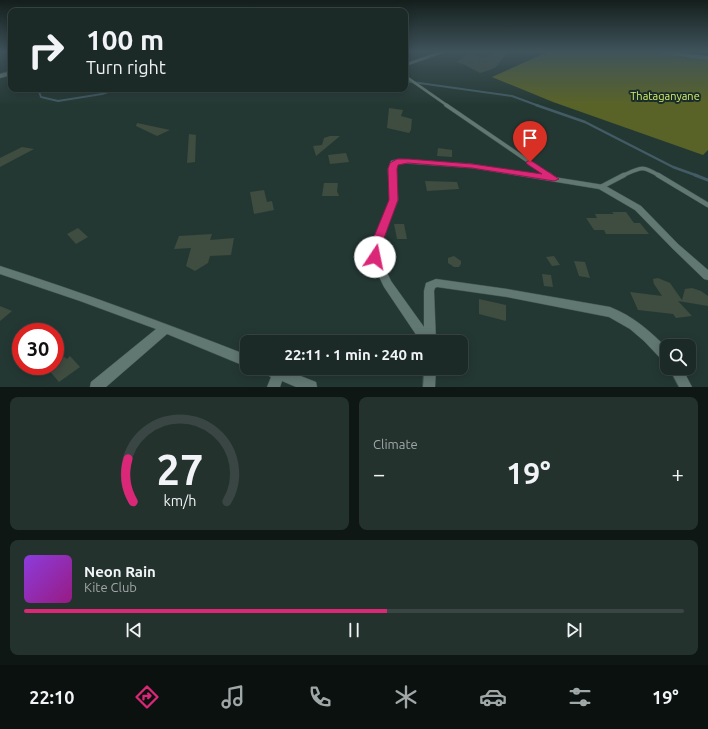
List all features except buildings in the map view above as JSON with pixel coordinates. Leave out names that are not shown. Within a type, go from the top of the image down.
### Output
[{"type":"street","points":[[424,335],[389,285],[375,257],[374,249],[394,200],[392,169],[394,163],[400,161],[472,166],[601,187],[638,208],[675,246],[708,276]]},
{"type":"street","points":[[0,270],[82,297],[166,328],[240,358]]},
{"type":"street","points":[[429,335],[429,291],[430,286],[436,283],[507,293],[621,315],[632,322],[660,350]]},
{"type":"street","points":[[96,387],[166,328]]},
{"type":"street","points":[[273,387],[279,375]]},
{"type":"street","points":[[281,375],[311,387]]},
{"type":"street","points":[[428,387],[429,375]]},
{"type":"street","points":[[679,375],[686,387]]},
{"type":"lane","points":[[408,78],[554,179]]},
{"type":"lane","points":[[601,187],[639,168],[646,168],[708,205]]},
{"type":"green space","name":"Thataganyane","points":[[510,69],[708,69],[708,150],[703,155],[553,102],[492,77]]},
{"type":"waterway","points":[[408,81],[512,96],[539,106]]},
{"type":"waterway","points":[[39,92],[41,97],[58,101],[108,92]]},
{"type":"waterway","points":[[536,105],[585,122],[673,167],[698,176]]},
{"type":"waterway","points":[[695,175],[708,180]]},
{"type":"route","points":[[375,257],[374,249],[394,200],[392,169],[394,163],[408,161],[472,166],[554,179],[530,162]]}]
